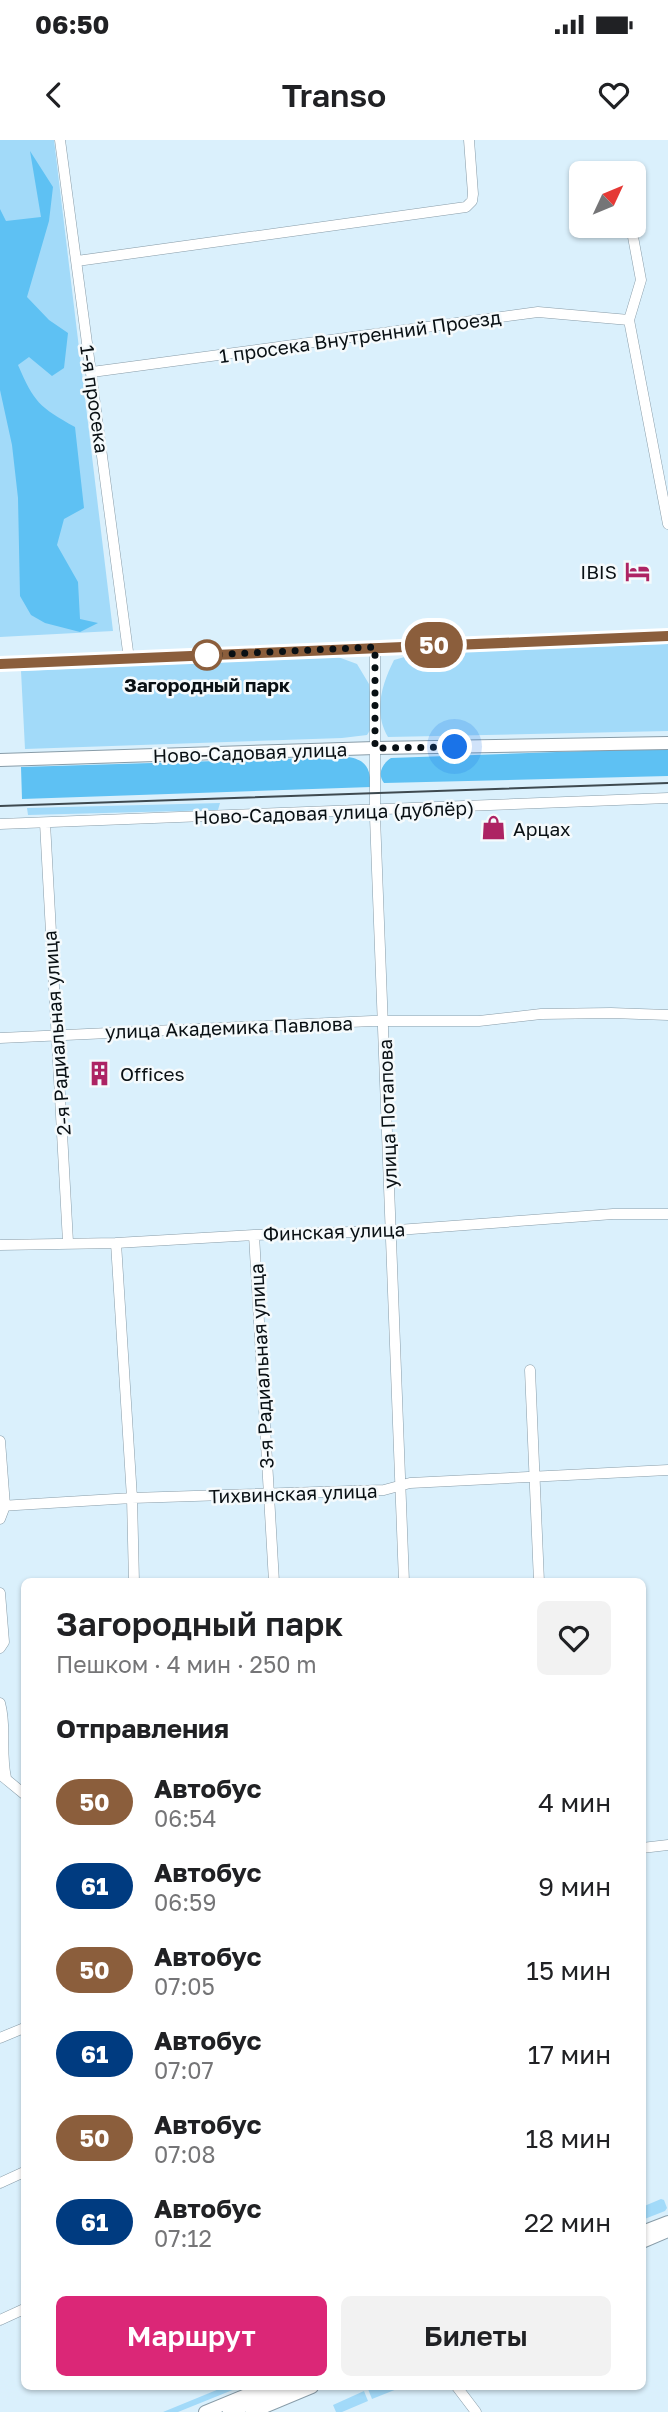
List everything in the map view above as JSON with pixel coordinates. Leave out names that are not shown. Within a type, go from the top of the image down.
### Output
[{"type":"main road","points":[[0,664],[668,636]]},
{"type":"main road","name":"Ново-Садовая улица","points":[[0,760],[375,748],[668,743]]},
{"type":"main road","points":[[646,2230],[668,2222]]},
{"type":"main road","points":[[646,2240],[668,2231]]},
{"type":"main road","points":[[646,2248],[668,2240]]},
{"type":"main road","points":[[205,2412],[259,2390]]},
{"type":"main road","points":[[229,2412],[283,2390]]},
{"type":"main road","points":[[252,2412],[305,2390]]},
{"type":"street","name":"1-я просека","points":[[60,140],[129,659]]},
{"type":"street","points":[[77,261],[466,206],[470,204],[473,194],[469,140]]},
{"type":"street","points":[[633,238],[641,280],[629,320],[668,524]]},
{"type":"street","name":"1 просека Внутренний Проезд","points":[[92,372],[538,312],[629,320]]},
{"type":"street","name":"улица Потапова","points":[[375,647],[375,810],[404,1578]]},
{"type":"street","name":"Ново-Садовая улица (дублёр)","points":[[0,824],[668,798]]},
{"type":"street","name":"2-я Радиальная улица","points":[[45,823],[68,1242]]},
{"type":"street","name":"улица Академика Павлова","points":[[0,1038],[383,1021],[480,1021],[541,1014],[668,1015]]},
{"type":"street","name":"Финская улица","points":[[0,1245],[116,1243],[391,1230],[613,1214],[668,1214]]},
{"type":"street","name":"3-я Радиальная улица","points":[[254,1235],[274,1578]]},
{"type":"street","points":[[116,1243],[132,1498],[134,1578]]},
{"type":"street","points":[[530,1370],[539,1578]]},
{"type":"street","points":[[0,1441],[0,1519]]},
{"type":"street","name":"Тихвинская улица","points":[[2,1506],[132,1498],[384,1490],[410,1483],[668,1470]]},
{"type":"street","points":[[0,1593],[4,1642],[0,1648]]},
{"type":"street","points":[[0,1703],[3,1715],[3,1776],[21,1791]]},
{"type":"street","points":[[646,1848],[668,1845]]},
{"type":"street","points":[[0,2038],[21,2029]]},
{"type":"street","points":[[0,2183],[21,2173]]},
{"type":"street","points":[[0,2320],[21,2310]]},
{"type":"street","points":[[459,2390],[476,2412]]},
{"type":"shaded area","name":"Загородный парк","points":[[0,140],[54,140],[113,631],[0,637]]},
{"type":"shaded area","points":[[30,151],[53,187],[49,221],[27,297],[49,320],[68,333],[64,368],[52,376],[29,357],[18,365],[39,402],[75,427],[84,508],[64,519],[57,545],[78,582],[80,619],[98,623],[80,632],[45,623],[31,615],[20,596],[18,498],[12,445],[0,390],[0,209],[6,221],[41,217]]},
{"type":"shaded area","points":[[668,644],[668,731],[388,737],[383,727],[381,698],[394,660],[415,654]]},
{"type":"shaded area","points":[[338,657],[357,664],[369,684],[374,724],[367,735],[25,749],[21,671]]},
{"type":"shaded area","points":[[668,748],[668,776],[384,783],[381,776],[383,766],[391,758]]},
{"type":"shaded area","points":[[348,757],[359,760],[366,766],[371,787],[22,799],[21,767]]},
{"type":"shaded area","points":[[220,803],[218,810],[28,815],[27,808]]},
{"type":"shaded area","points":[[661,2199],[667,2208],[646,2218],[646,2205]]},
{"type":"shaded area","points":[[217,2390],[233,2390],[178,2412],[163,2412]]},
{"type":"shaded area","points":[[368,2390],[394,2390],[372,2399]]},
{"type":"shaded area","points":[[364,2391],[368,2401],[336,2412],[333,2405]]},
{"type":"tram line","points":[[0,806],[668,783]]},
{"type":"bus line","name":"50","points":[[0,664],[668,636]]},
{"type":"place","name":"IBIS","points":[[637,571]]},
{"type":"place","name":"Загородный парк","points":[[207,655]]},
{"type":"place","name":"Арцах","points":[[493,828]]},
{"type":"place","name":"Offices","points":[[100,1073]]},
{"type":"route","points":[[207,655],[375,647],[375,748],[455,747]]}]
